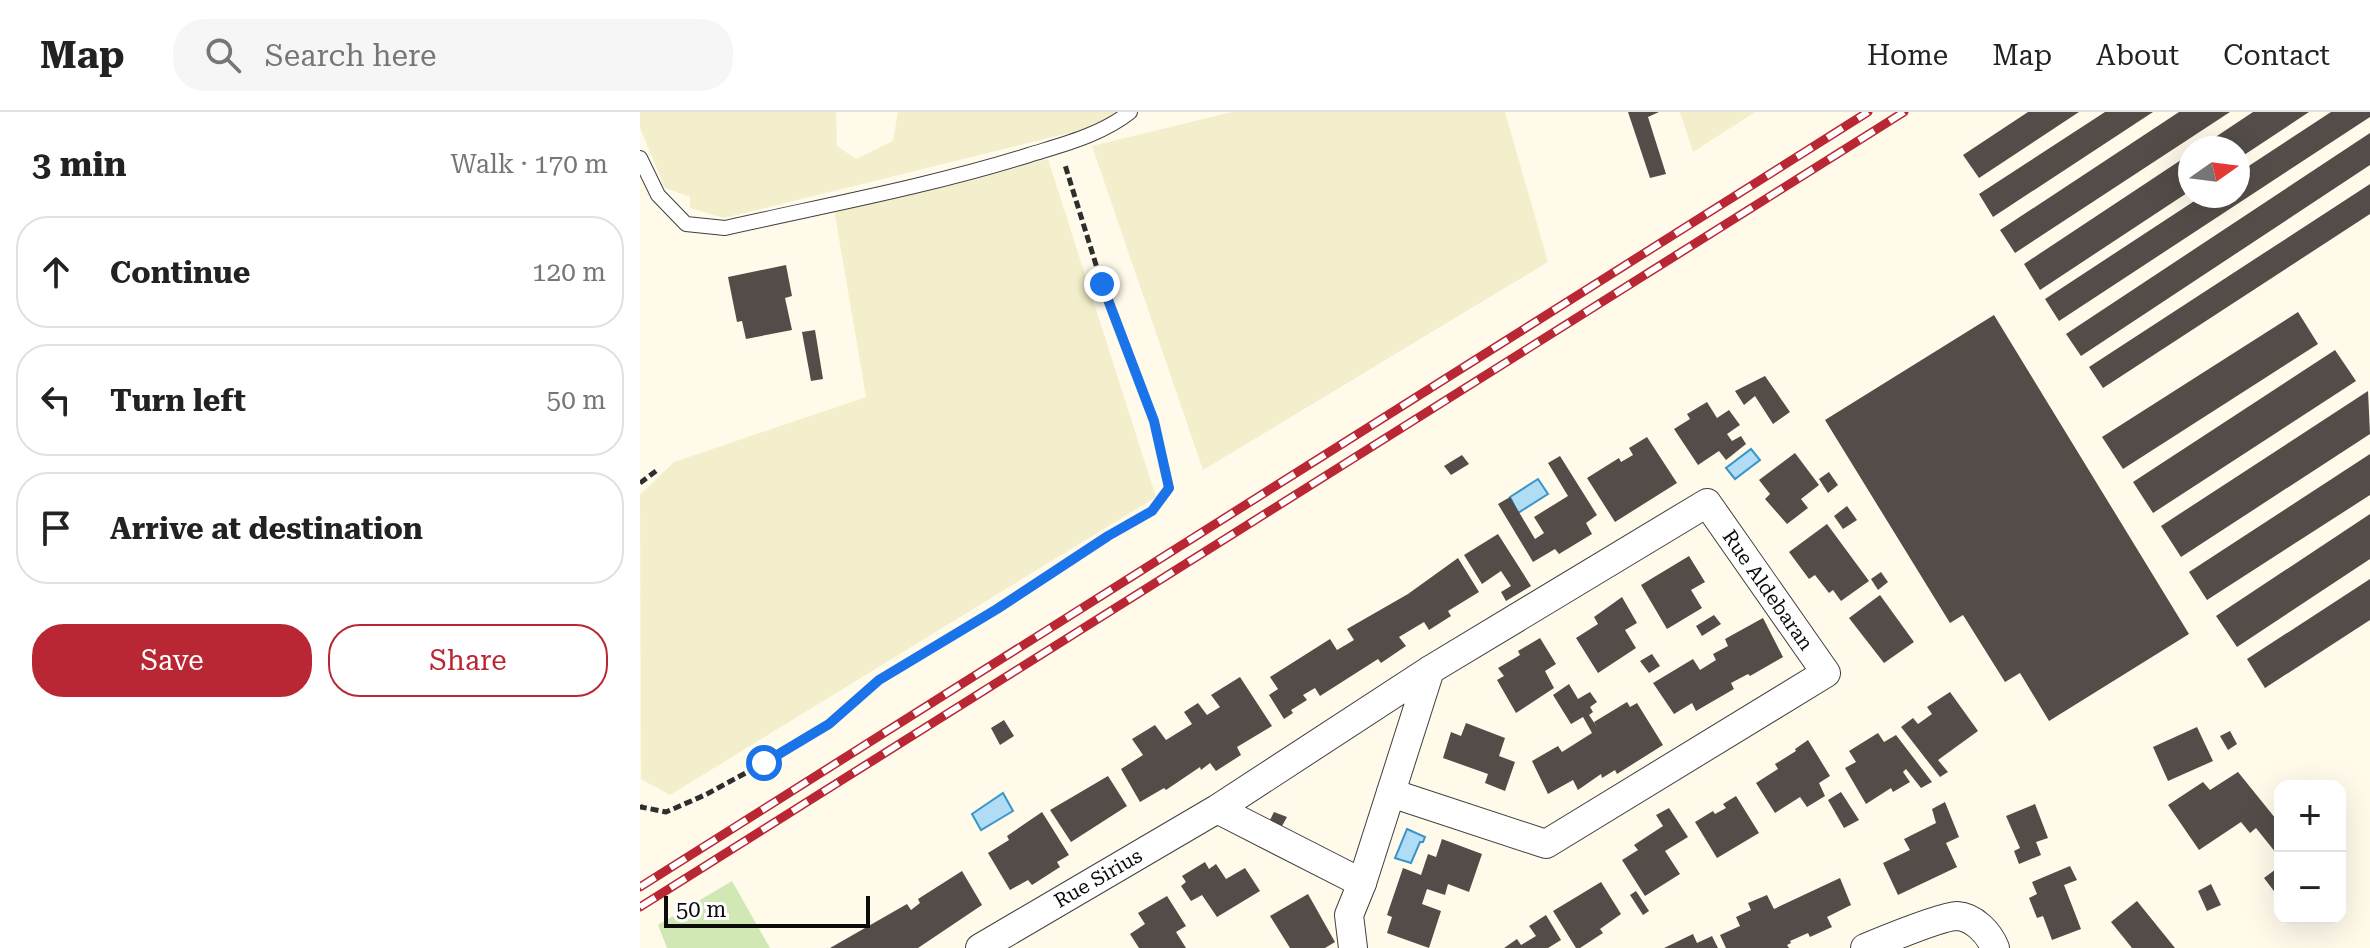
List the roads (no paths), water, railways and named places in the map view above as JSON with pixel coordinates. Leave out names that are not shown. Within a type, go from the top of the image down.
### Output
[{"type":"street","name":"Rue Aldebaran","points":[[1391,793],[1546,844],[1826,673],[1707,503],[1430,670]]},
{"type":"street","points":[[1353,948],[1349,915],[1430,670]]},
{"type":"street","name":"Rue Sirius","points":[[980,948],[1217,809],[1430,670]]},
{"type":"street","points":[[1217,809],[1362,883]]},
{"type":"street","points":[[1865,948],[1956,916],[1979,925],[1995,948]]},
{"type":"lane","points":[[640,158],[658,195],[686,224],[725,228],[985,168],[1115,124],[1130,112]]},
{"type":"water","points":[[1751,449],[1760,460],[1735,479],[1726,468]]},
{"type":"water","points":[[1538,479],[1548,494],[1518,513],[1510,497]]},
{"type":"water","points":[[1003,793],[1013,811],[981,830],[972,814]]},
{"type":"water","points":[[1407,829],[1425,837],[1411,863],[1395,858]]},
{"type":"railway","points":[[640,887],[1868,112]]},
{"type":"railway","points":[[640,907],[1904,112]]}]
